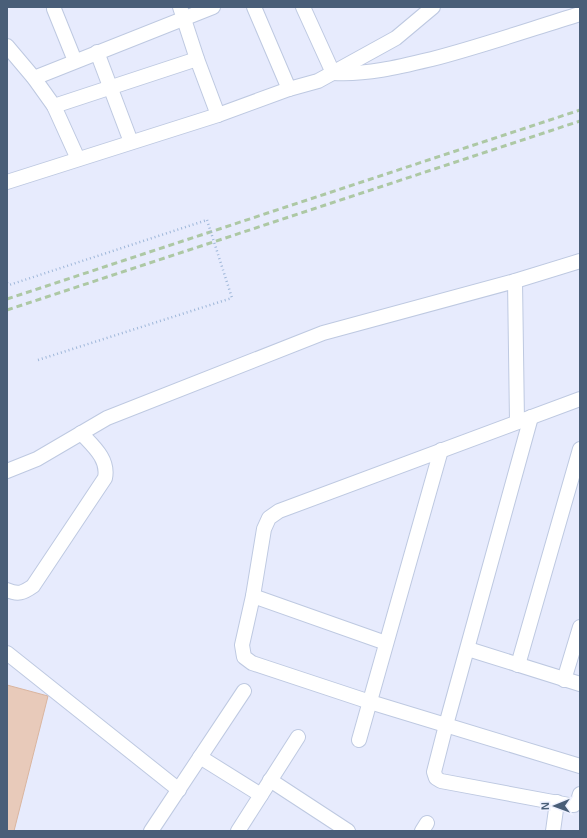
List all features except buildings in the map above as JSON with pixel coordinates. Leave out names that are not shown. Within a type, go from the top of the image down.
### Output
[{"type":"street","points":[[34,78],[97,52],[182,12],[212,7]]},
{"type":"street","points":[[254,7],[289,89]]},
{"type":"street","points":[[303,7],[333,73]]},
{"type":"street","points":[[7,182],[218,115],[289,89],[318,81],[396,38],[432,7]]},
{"type":"street","points":[[54,8],[75,61]]},
{"type":"street","points":[[182,12],[197,59],[218,115]]},
{"type":"street","points":[[333,73],[350,74],[399,67],[458,52],[580,14]]},
{"type":"street","points":[[7,46],[13,62],[34,78],[54,106],[78,159]]},
{"type":"street","points":[[97,52],[131,142]]},
{"type":"street","points":[[54,106],[197,59]]},
{"type":"street","points":[[7,471],[36,459],[107,418],[323,333],[515,281],[580,261]]},
{"type":"street","points":[[515,281],[517,422]]},
{"type":"street","points":[[580,399],[279,511],[269,518],[264,529],[253,596],[242,645],[244,657],[252,662],[370,702],[580,766]]},
{"type":"street","points":[[532,416],[434,772],[436,778],[441,781],[569,805],[574,805],[578,801],[580,794]]},
{"type":"street","points":[[7,590],[18,594],[33,586],[105,478],[107,471],[99,453],[81,433]]},
{"type":"street","points":[[518,665],[580,449]]},
{"type":"street","points":[[359,740],[441,450]]},
{"type":"street","points":[[253,596],[386,643]]},
{"type":"street","points":[[564,680],[580,626]]},
{"type":"street","points":[[468,649],[580,684]]},
{"type":"street","points":[[7,653],[179,790]]},
{"type":"street","points":[[151,831],[244,690]]},
{"type":"street","points":[[238,831],[298,737]]},
{"type":"street","points":[[200,757],[261,795]]},
{"type":"street","points":[[270,780],[348,831]]},
{"type":"street","points":[[553,831],[557,802]]},
{"type":"path","points":[[7,283],[9,285],[207,220],[232,298],[38,360]]},
{"type":"shaded area","points":[[7,685],[48,696],[14,831],[7,831]]},
{"type":"railway","points":[[7,299],[580,110]]},
{"type":"railway","points":[[7,310],[580,121]]}]
